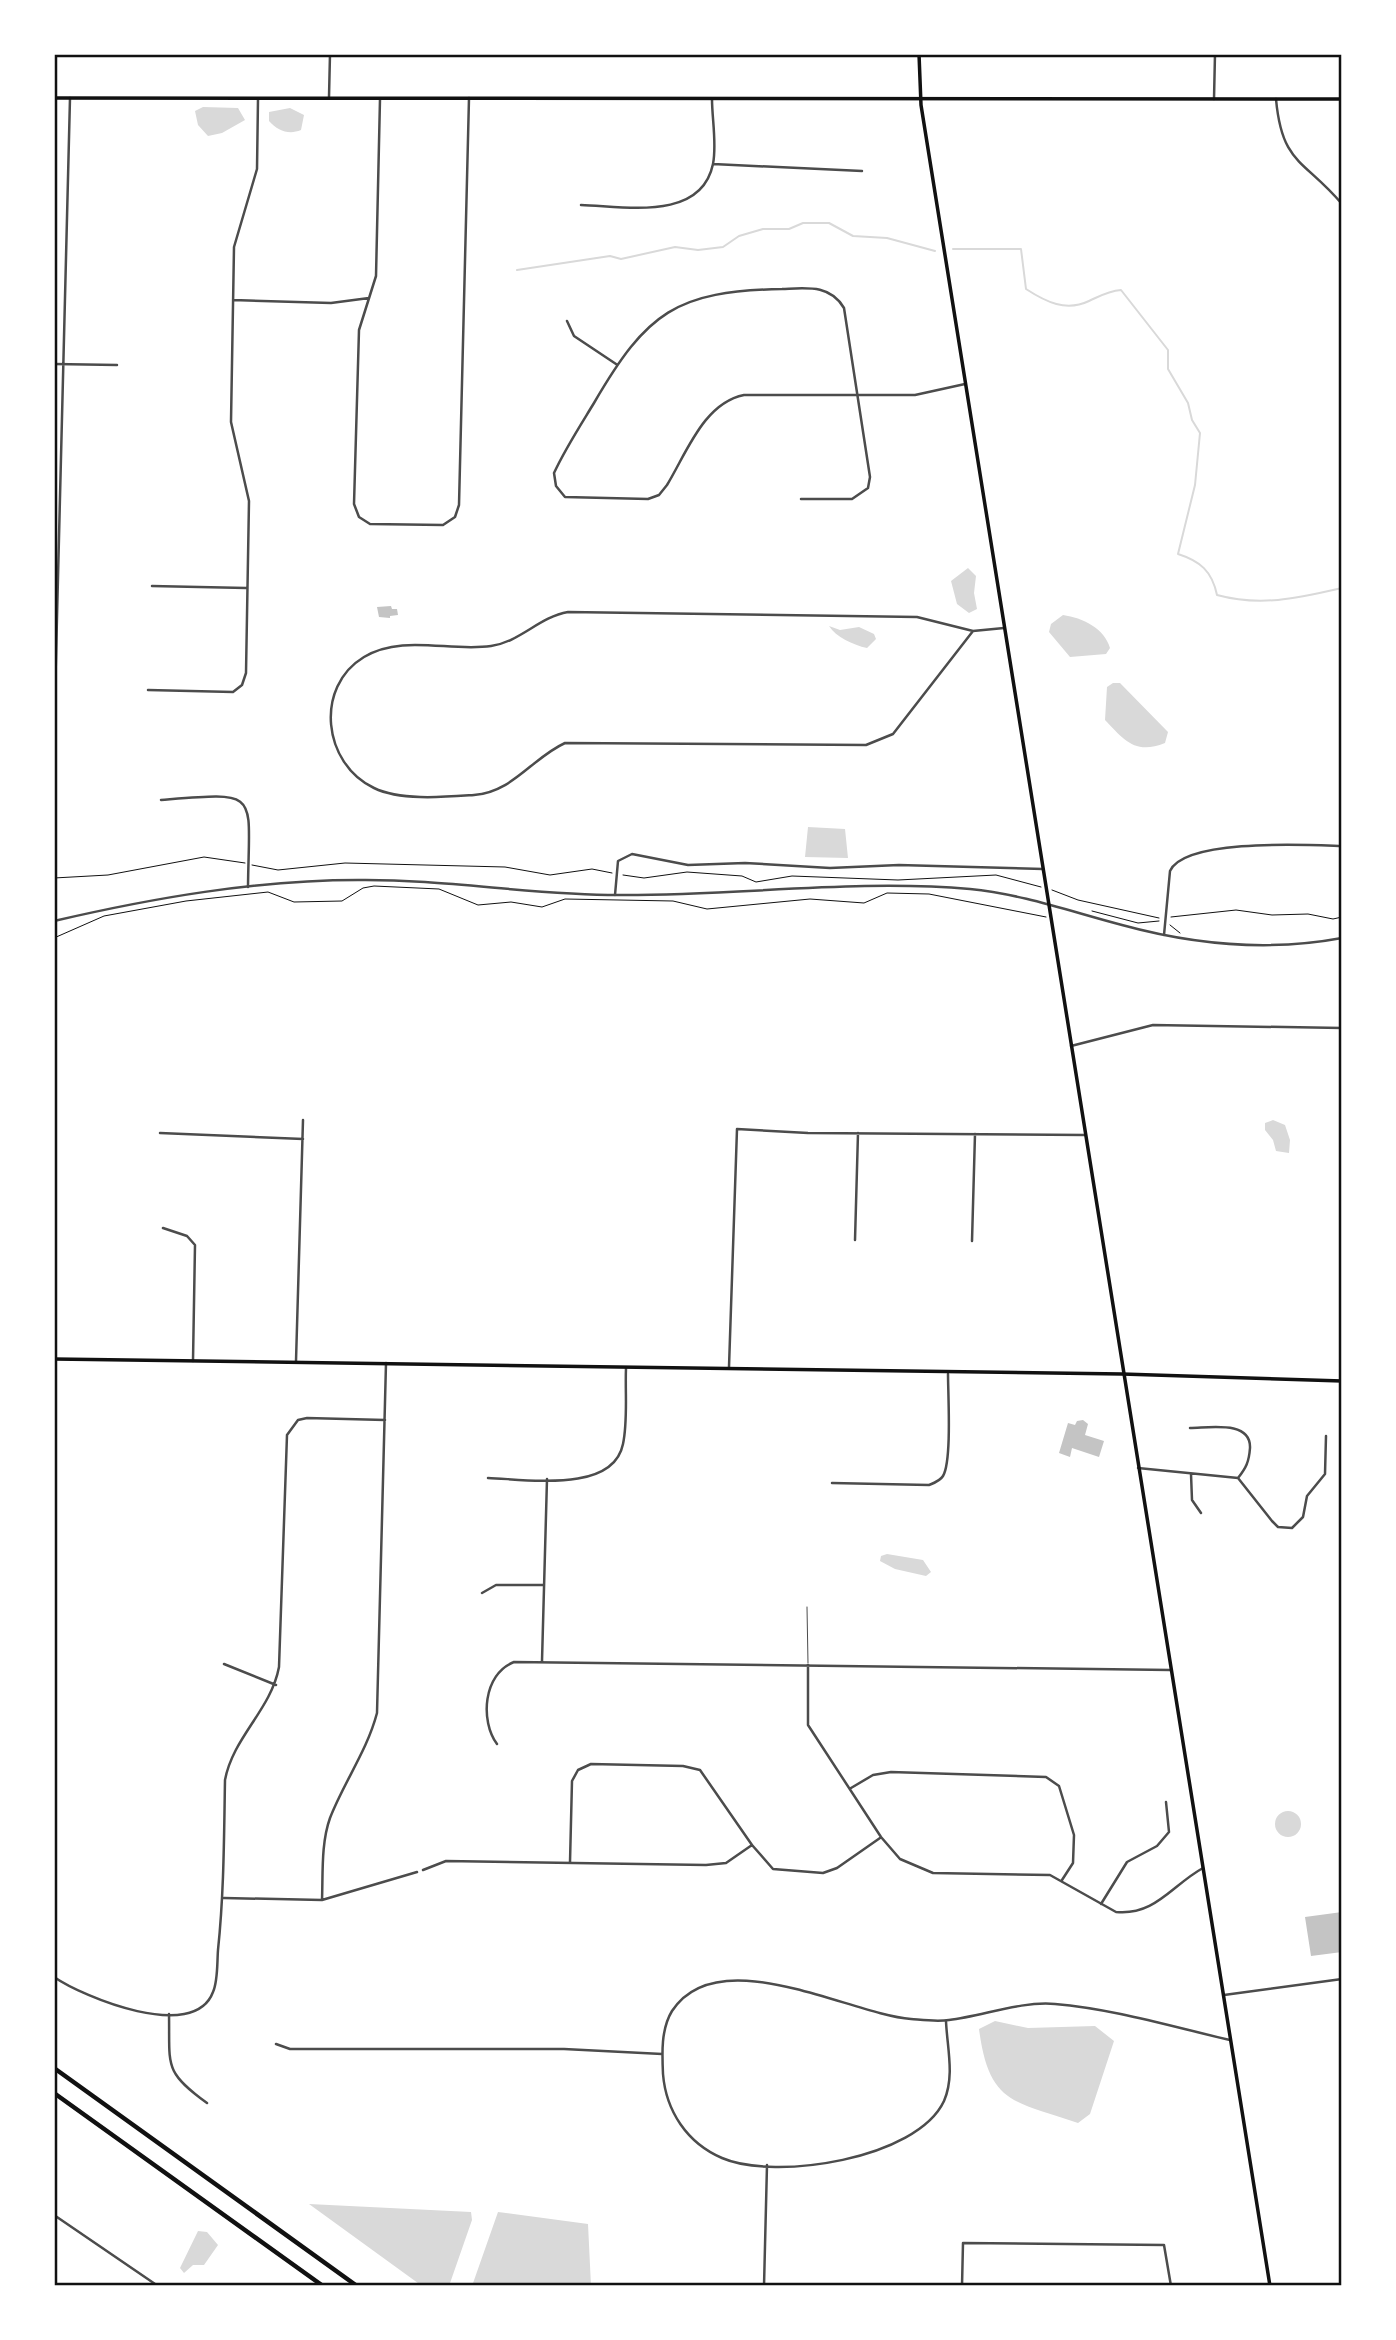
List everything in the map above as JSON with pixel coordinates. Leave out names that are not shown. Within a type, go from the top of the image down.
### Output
[{"type":"highway","points":[[54,2068],[356,2286]]},
{"type":"highway","points":[[54,2093],[323,2286]]},
{"type":"main road","points":[[919,54],[920,98],[1270,2286]]},
{"type":"main road","points":[[54,98],[1342,99]]},
{"type":"main road","points":[[54,1359],[729,1367],[1342,1381]]},
{"type":"street","points":[[329,97],[330,54]]},
{"type":"street","points":[[1214,99],[1215,54]]},
{"type":"street","points":[[380,97],[376,276],[359,330],[354,504],[359,517],[370,524],[443,525],[455,517],[459,505],[469,98]]},
{"type":"street","points":[[54,737],[57,737],[70,98]]},
{"type":"street","points":[[148,691],[225,694],[243,685],[246,673],[249,501],[230,422],[235,237],[257,169],[258,98]]},
{"type":"street","points":[[581,205],[674,205],[690,199],[704,184],[713,164],[712,99]]},
{"type":"street","points":[[1276,99],[1281,137],[1289,152],[1342,204]]},
{"type":"street","points":[[713,164],[862,171]]},
{"type":"street","points":[[801,499],[852,499],[868,488],[870,477],[856,396],[844,308],[837,297],[816,288],[731,290],[691,301],[671,310],[644,330],[617,364],[554,473],[556,486],[565,497],[648,499],[659,495],[710,414],[733,398],[856,396],[915,396],[966,384]]},
{"type":"street","points":[[233,300],[331,303],[369,298]]},
{"type":"street","points":[[567,321],[574,336],[617,364]]},
{"type":"street","points":[[54,364],[117,365]]},
{"type":"street","points":[[152,586],[247,588]]},
{"type":"street","points":[[973,631],[893,734],[866,745],[565,743],[540,757],[507,785],[476,795],[391,793],[375,789],[356,776],[335,749],[331,734],[332,699],[350,669],[364,657],[398,646],[491,646],[519,636],[546,618],[568,612],[917,617],[973,631],[1004,628]]},
{"type":"street","points":[[160,800],[221,795],[234,796],[246,804],[250,816],[248,887]]},
{"type":"street","points":[[1164,935],[1170,871],[1176,863],[1219,848],[1342,846]]},
{"type":"street","points":[[615,895],[618,860],[632,854],[688,865],[744,863],[831,868],[899,865],[1043,869]]},
{"type":"street","points":[[54,921],[113,907],[248,887],[356,880],[440,882],[551,894],[615,895],[694,895],[852,886],[992,892],[1164,935],[1249,946],[1298,945],[1342,938]]},
{"type":"street","points":[[1071,1046],[1161,1025],[1342,1028]]},
{"type":"street","points":[[296,1361],[303,1120]]},
{"type":"street","points":[[729,1367],[737,1129],[1085,1135]]},
{"type":"street","points":[[160,1133],[303,1139]]},
{"type":"street","points":[[855,1240],[858,1133]]},
{"type":"street","points":[[972,1241],[975,1134]]},
{"type":"street","points":[[163,1228],[187,1236],[195,1245],[193,1361]]},
{"type":"street","points":[[322,1900],[324,1852],[330,1819],[368,1743],[377,1713],[386,1363]]},
{"type":"street","points":[[488,1478],[585,1479],[606,1470],[615,1461],[623,1445],[626,1367]]},
{"type":"street","points":[[832,1483],[929,1485],[937,1482],[943,1476],[947,1461],[948,1374]]},
{"type":"street","points":[[54,1976],[83,1995],[137,2012],[169,2014],[201,2008],[213,1993],[223,1898],[225,1780],[228,1763],[276,1685],[287,1435],[298,1420],[307,1418],[385,1420]]},
{"type":"street","points":[[1190,1428],[1232,1428],[1247,1434],[1250,1441],[1248,1465],[1238,1478]]},
{"type":"street","points":[[1139,1468],[1238,1478],[1278,1527],[1292,1528],[1303,1517],[1307,1496],[1325,1474],[1326,1436]]},
{"type":"street","points":[[1191,1474],[1192,1500],[1201,1513]]},
{"type":"street","points":[[542,1662],[547,1479]]},
{"type":"street","points":[[482,1593],[496,1585],[543,1585]]},
{"type":"street","points":[[497,1744],[488,1731],[490,1684],[495,1674],[514,1662],[1170,1670]]},
{"type":"street","points":[[224,1664],[276,1685]]},
{"type":"street","points":[[808,1665],[808,1725],[881,1837],[900,1859],[933,1873],[1038,1873],[1062,1880],[1116,1912],[1128,1913],[1147,1909],[1203,1868]]},
{"type":"street","points":[[570,1862],[572,1781],[578,1770],[591,1764],[683,1766],[700,1770],[752,1845],[773,1869],[823,1873],[836,1868],[881,1837]]},
{"type":"street","points":[[850,1788],[873,1775],[891,1772],[1046,1777],[1059,1786],[1074,1835],[1073,1863],[1062,1880]]},
{"type":"street","points":[[1101,1904],[1127,1862],[1157,1846],[1169,1832],[1166,1802]]},
{"type":"street","points":[[423,1870],[446,1861],[726,1863],[752,1845]]},
{"type":"street","points":[[223,1898],[322,1900],[371,1888],[417,1872]]},
{"type":"street","points":[[1224,1995],[1342,1979]]},
{"type":"street","points":[[946,2021],[949,2082],[944,2101],[926,2123],[877,2150],[844,2162],[767,2165],[724,2159],[690,2137],[678,2123],[666,2096],[662,2054],[665,2029],[675,2006],[697,1988],[712,1982],[786,1986],[906,2018],[946,2021],[1054,2003],[1230,2040]]},
{"type":"street","points":[[169,2014],[171,2069],[181,2084],[207,2104]]},
{"type":"street","points":[[276,2044],[290,2049],[564,2049],[662,2054]]},
{"type":"street","points":[[764,2286],[767,2165]]},
{"type":"street","points":[[54,2215],[158,2286]]},
{"type":"street","points":[[962,2286],[963,2243],[1164,2245],[1171,2286]]},
{"type":"lane","points":[[807,1607],[808,1665]]},
{"type":"path","points":[[54,878],[108,875],[204,857],[278,870],[345,863],[505,867],[550,875],[592,869],[644,878],[687,872],[742,876],[756,882],[792,876],[898,880],[996,875],[1114,909],[1166,920],[1182,934]]},
{"type":"path","points":[[54,938],[104,916],[182,901],[265,892],[294,902],[342,901],[363,888],[374,886],[442,890],[478,905],[511,902],[542,907],[565,899],[673,901],[707,909],[810,899],[864,903],[887,893],[929,894],[1048,917]]},
{"type":"path","points":[[1088,911],[1138,923],[1166,920],[1185,913],[1236,910],[1272,915],[1308,914],[1333,919],[1342,917]]},
{"type":"shaded area","points":[[203,107],[238,108],[245,120],[222,133],[208,136],[198,125],[195,111]]},
{"type":"shaded area","points":[[290,108],[304,115],[301,130],[284,131],[269,121],[269,112]]},
{"type":"shaded area","points":[[968,568],[976,576],[974,593],[977,609],[969,613],[957,604],[951,581]]},
{"type":"shaded area","points":[[1063,615],[1085,621],[1098,630],[1110,648],[1106,654],[1070,657],[1049,632],[1051,624]]},
{"type":"shaded area","points":[[829,626],[840,630],[859,627],[874,634],[876,639],[867,648],[862,647],[840,637]]},
{"type":"shaded area","points":[[1120,683],[1168,732],[1165,743],[1146,747],[1131,744],[1105,720],[1107,687]]},
{"type":"shaded area","points":[[808,827],[845,829],[848,858],[805,857]]},
{"type":"shaded area","points":[[1273,1120],[1285,1125],[1290,1140],[1289,1153],[1276,1151],[1273,1140],[1265,1130],[1265,1123]]},
{"type":"shaded area","points":[[887,1554],[923,1560],[931,1572],[926,1576],[895,1569],[880,1561],[881,1556]]},
{"type":"shaded area","points":[[1288,1811],[1297,1815],[1301,1824],[1297,1833],[1288,1837],[1279,1833],[1275,1824],[1279,1815]]},
{"type":"shaded area","points":[[995,2021],[1028,2028],[1095,2026],[1114,2041],[1090,2114],[1078,2123],[1021,2104],[1008,2096],[990,2073],[979,2029]]},
{"type":"shaded area","points":[[309,2204],[471,2212],[472,2220],[449,2286],[422,2286]]},
{"type":"shaded area","points":[[498,2212],[588,2224],[591,2286],[472,2286]]},
{"type":"shaded area","points":[[198,2231],[207,2232],[218,2245],[204,2265],[193,2265],[184,2273],[180,2268]]},
{"type":"building","points":[[391,606],[392,609],[397,609],[398,615],[390,618],[379,617],[377,607]]},
{"type":"building","points":[[1083,1420],[1088,1424],[1085,1435],[1104,1441],[1099,1457],[1072,1448],[1070,1457],[1059,1453],[1068,1423],[1075,1425],[1077,1421]]},
{"type":"building","points":[[1342,1912],[1342,1952],[1311,1956],[1305,1917]]},
{"type":"waterway","points":[[517,270],[610,256],[621,259],[675,247],[698,250],[723,247],[739,236],[763,229],[789,229],[803,223],[829,223],[853,236],[887,238],[935,251]]},
{"type":"waterway","points":[[953,249],[1021,249],[1026,289],[1056,304],[1072,306],[1121,290],[1168,350],[1168,369],[1188,403],[1192,420],[1200,433],[1195,485],[1178,554],[1204,568],[1212,579],[1217,595],[1264,601],[1295,598],[1342,588]]}]
